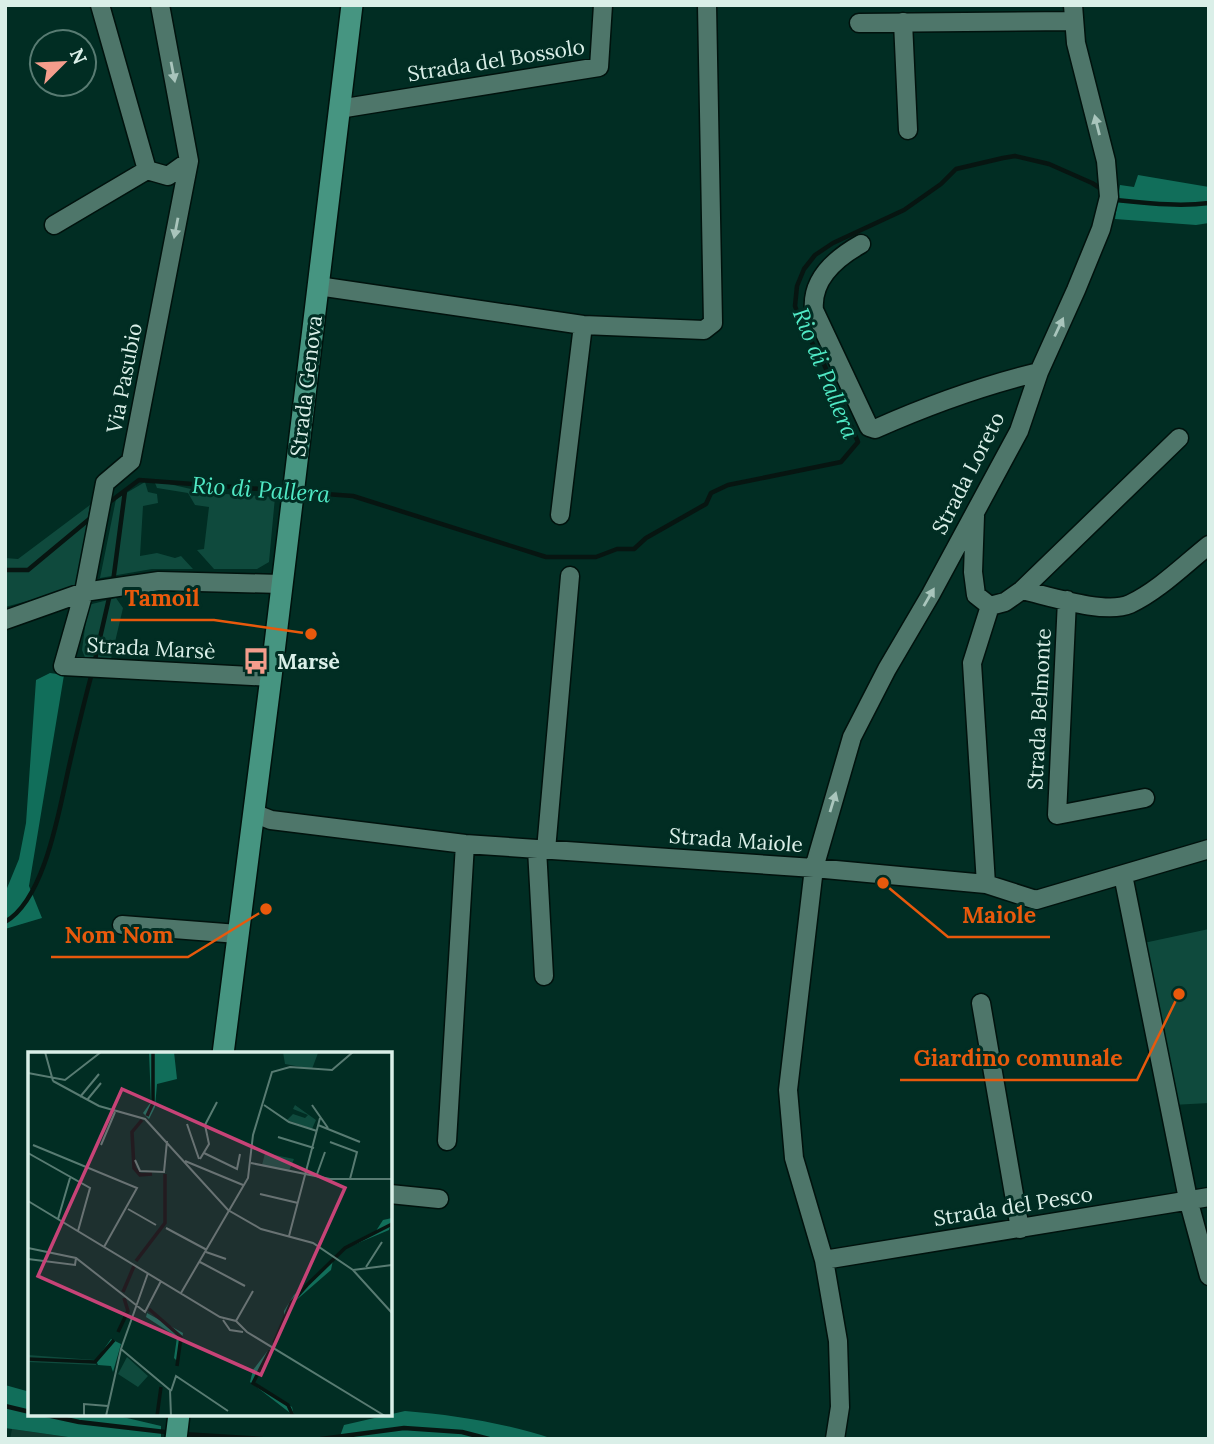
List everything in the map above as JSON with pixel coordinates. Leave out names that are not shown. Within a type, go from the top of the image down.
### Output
[{"type":"main road","name":"Strada Genova","points":[[223,1052],[352,5]]},
{"type":"main road","points":[[176,1439],[179,1416]]},
{"type":"street","points":[[100,5],[147,170]]},
{"type":"street","name":"Via Pasubio","points":[[91,591],[105,483],[131,461],[189,161],[160,5]]},
{"type":"street","name":"Strada del Bossolo","points":[[339,109],[598,67],[603,5]]},
{"type":"street","points":[[318,286],[583,325],[704,330],[713,323],[707,5]]},
{"type":"street","points":[[859,23],[1074,13]]},
{"type":"street","name":"Strada Loreto","points":[[835,1439],[840,1408],[838,1341],[824,1260],[794,1158],[788,1090],[814,868],[852,737],[887,668],[931,594],[1019,431],[1038,372],[1101,229],[1109,197],[1107,161],[1076,43],[1074,13]]},
{"type":"street","points":[[903,22],[908,130]]},
{"type":"street","points":[[54,225],[147,170],[168,176],[189,161]]},
{"type":"street","points":[[861,244],[830,267],[817,284],[813,298],[814,310],[869,427],[875,429],[939,401],[982,386],[1038,372]]},
{"type":"street","points":[[560,515],[583,325]]},
{"type":"street","points":[[990,606],[1006,602],[1022,590],[1179,438]]},
{"type":"street","points":[[975,511],[973,572],[976,595],[990,606]]},
{"type":"street","points":[[1022,590],[1104,607],[1128,605],[1209,545]]},
{"type":"street","points":[[544,976],[541,850],[570,576]]},
{"type":"street","points":[[5,620],[91,591],[132,584],[159,581],[281,584]]},
{"type":"street","name":"Strada Marsè","points":[[91,591],[63,666],[271,677]]},
{"type":"street","name":"Strada Belmonte","points":[[1067,600],[1057,815],[1145,798]]},
{"type":"street","points":[[986,884],[972,663],[990,606]]},
{"type":"street","name":"Strada Maiole","points":[[253,813],[271,820],[465,844],[814,868],[986,884],[1036,900],[1209,849]]},
{"type":"street","points":[[447,1141],[465,844]]},
{"type":"street","points":[[1123,875],[1188,1199],[1208,1267]]},
{"type":"street","points":[[122,925],[238,934]]},
{"type":"street","points":[[981,1003],[1020,1228]]},
{"type":"street","points":[[392,1194],[439,1199]]},
{"type":"street","name":"Strada del Pesco","points":[[824,1260],[1209,1197]]},
{"type":"shaded area","points":[[12,1429],[82,1439],[10,1439]]},
{"type":"green space","points":[[1138,175],[1209,187],[1209,223],[1196,225],[1115,219],[1120,185],[1134,187]]},
{"type":"green space","points":[[145,482],[148,492],[157,494],[158,503],[143,506],[140,556],[157,553],[175,558],[181,556],[193,569],[152,569],[100,578],[116,499]]},
{"type":"green space","points":[[155,483],[208,493],[275,497],[269,562],[257,569],[214,569],[197,550],[204,549],[209,507],[195,505],[188,493],[157,488]]},
{"type":"green space","points":[[90,505],[76,588],[5,607],[5,558],[18,559]]},
{"type":"green space","points":[[116,598],[123,608],[111,659],[86,660],[82,650],[88,605]]},
{"type":"green space","points":[[50,673],[64,675],[29,886],[42,918],[5,929],[5,893],[19,859],[26,823],[36,680]]},
{"type":"green space","points":[[1209,929],[1209,1103],[1172,1105],[1139,944]]},
{"type":"green space","points":[[5,1385],[28,1391],[28,1416],[118,1416],[161,1426],[161,1439],[82,1439],[5,1428]]},
{"type":"green space","points":[[405,1411],[480,1420],[553,1439],[339,1439],[344,1425]]},
{"type":"waterway","name":"Rio di Pallera","points":[[298,492],[353,496],[546,557],[596,557],[617,549],[634,549],[646,538],[706,504],[711,493],[728,485],[841,462],[858,442],[795,306],[797,286],[804,269],[815,255],[833,243],[904,210],[941,184],[956,169],[1003,158],[1015,156],[1049,164],[1103,190]]},
{"type":"waterway","name":"Rio di Pallera","points":[[1113,197],[1117,200],[1163,204],[1209,203]]},
{"type":"waterway","name":"Rio di Pallera","points":[[107,504],[139,480],[286,491]]},
{"type":"waterway","name":"Rio di Pallera","points":[[113,582],[125,491]]},
{"type":"waterway","name":"Rio di Pallera","points":[[5,570],[28,570],[93,516]]},
{"type":"waterway","name":"Rio di Pallera","points":[[94,664],[110,594]]},
{"type":"waterway","name":"Rio di Pallera","points":[[5,922],[19,910],[41,873],[56,825],[92,673]]},
{"type":"waterway","points":[[5,1406],[28,1412]]},
{"type":"waterway","points":[[51,1416],[165,1432]]},
{"type":"waterway","points":[[321,1439],[404,1428],[462,1432],[489,1439]]},
{"type":"waterway","points":[[182,1434],[262,1439]]},
{"type":"place","name":"Tamoil","points":[[311,634]]},
{"type":"place","name":"Marsè","points":[[256,661]]},
{"type":"place","name":"Maiole","points":[[883,883]]},
{"type":"place","name":"Nom Nom","points":[[266,909]]},
{"type":"place","name":"Giardino comunale","points":[[1179,994]]}]
